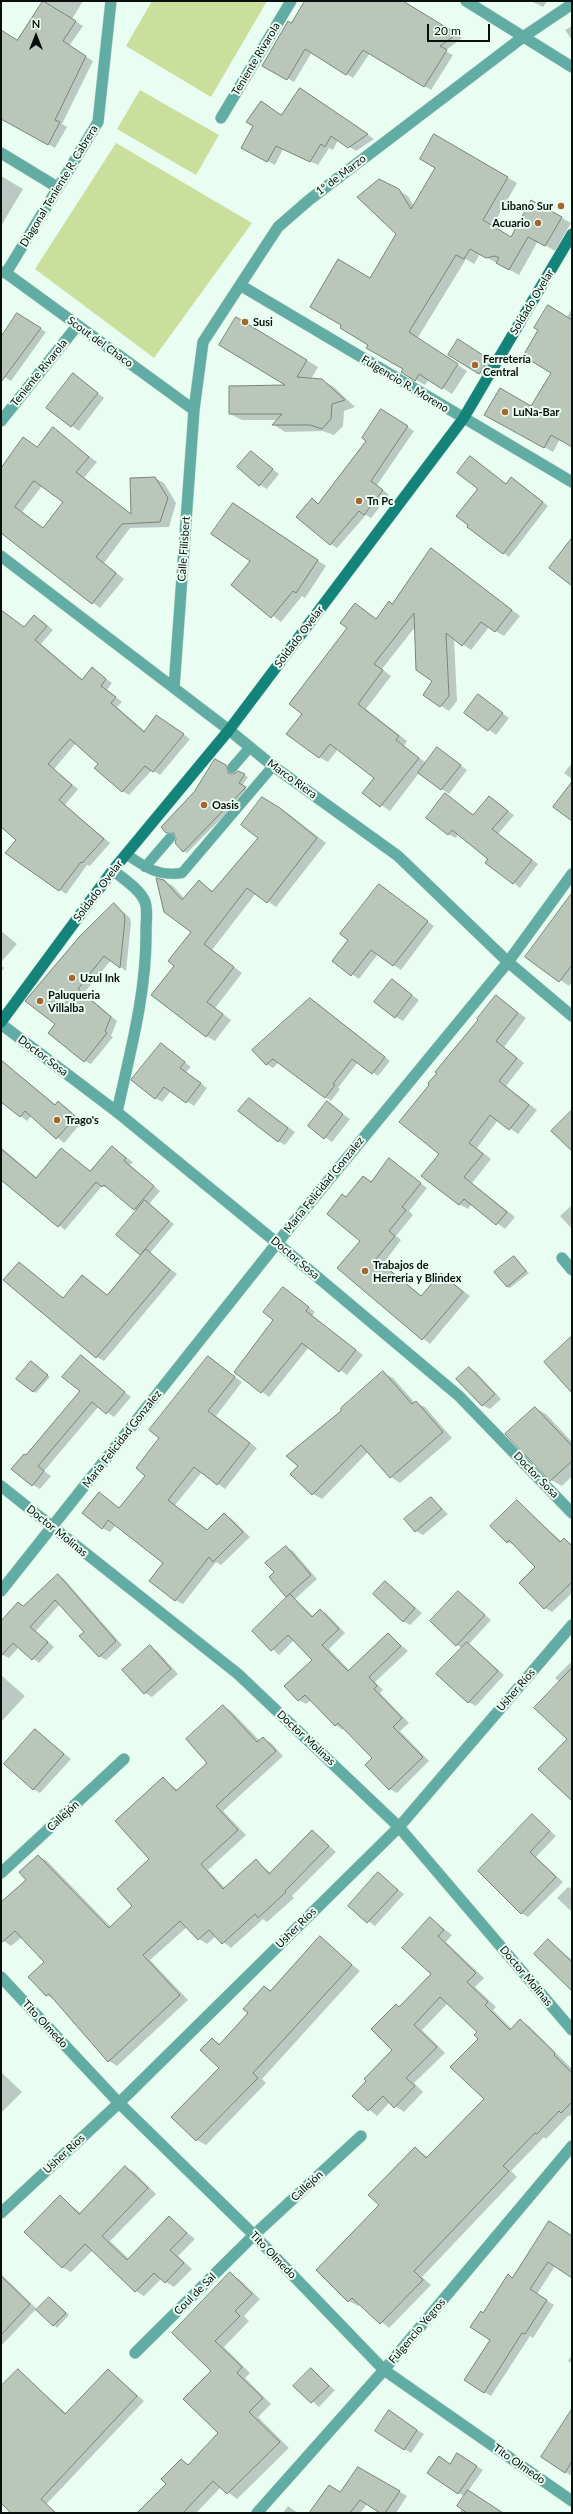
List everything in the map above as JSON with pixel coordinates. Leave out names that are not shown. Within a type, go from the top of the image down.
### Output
[{"type":"main road","name":"Soldado Ovelar","points":[[1,1023],[113,870],[229,730],[463,419],[572,234]]},
{"type":"street","name":"Diagonal Teniente R. Cabrera","points":[[4,272],[98,122],[112,1]]},
{"type":"street","name":"Teniente Rivarola","points":[[221,118],[291,1]]},
{"type":"street","points":[[466,1],[572,67]]},
{"type":"street","name":"1º de Marzo","points":[[194,410],[203,342],[278,227],[309,200],[523,37],[572,4]]},
{"type":"street","points":[[1,153],[57,187]]},
{"type":"street","name":"Scout del Chaco","points":[[4,272],[194,410]]},
{"type":"street","name":"Fulgencio R. Moreno","points":[[240,285],[463,419],[572,482]]},
{"type":"street","name":"Teniente Rivarola","points":[[1,421],[77,326]]},
{"type":"street","name":"Calle Filisbert","points":[[174,688],[194,410]]},
{"type":"street","name":"Marco Riera","points":[[1,556],[229,730],[273,766],[398,856],[508,962],[572,1016]]},
{"type":"street","points":[[113,870],[138,892],[145,903],[146,955],[139,1014],[117,1112]]},
{"type":"street","name":"Maria Felicidad Gonzalez","points":[[1,1591],[277,1243],[508,962],[572,874]]},
{"type":"street","name":"Doctor Sosa","points":[[1,1023],[117,1112],[277,1243],[459,1396],[572,1513]]},
{"type":"street","points":[[562,1258],[572,1270]]},
{"type":"street","name":"Doctor Molinas","points":[[1,1486],[51,1528],[238,1674],[399,1827],[572,2030]]},
{"type":"street","name":"Usher Ríos","points":[[1,2213],[119,2103],[399,1827],[572,1624]]},
{"type":"street","name":"Callejón","points":[[2,1871],[124,1759]]},
{"type":"street","name":"Tito Olmedo","points":[[1,1977],[119,2103],[254,2236],[384,2370],[572,2501]]},
{"type":"street","name":"Callejón","points":[[254,2236],[360,2136]]},
{"type":"street","name":"Fulgencio Yegros","points":[[257,2513],[384,2370],[572,2146]]},
{"type":"street","name":"Coul de Sal","points":[[135,2353],[254,2236]]},
{"type":"lane","points":[[232,768],[250,747]]},
{"type":"lane","points":[[126,854],[155,873],[170,875],[182,873],[273,766]]},
{"type":"lane","points":[[145,867],[170,838]]},
{"type":"green space","points":[[152,1],[267,1],[211,97],[126,46]]},
{"type":"green space","points":[[140,90],[219,135],[196,175],[117,129]]},
{"type":"green space","points":[[116,143],[252,223],[154,358],[35,269]]},
{"type":"building","points":[[43,1],[76,21],[63,41],[86,56],[55,120],[60,122],[48,145],[1,119],[1,30],[17,40]]},
{"type":"building","points":[[305,1],[403,1],[457,34],[440,46],[447,50],[424,87],[363,50],[346,75],[305,49],[287,80],[262,66],[288,21],[291,23]]},
{"type":"building","points":[[300,88],[368,134],[348,148],[331,136],[325,147],[321,144],[310,162],[276,146],[267,162],[241,148],[253,126],[246,122],[261,101],[281,115]]},
{"type":"building","points":[[434,134],[508,177],[483,220],[511,237],[531,200],[562,217],[545,246],[528,237],[509,270],[496,263],[499,258],[495,256],[486,258],[470,249],[464,259],[456,255],[409,332],[458,364],[442,389],[419,374],[415,381],[401,372],[403,369],[366,348],[368,345],[340,328],[341,325],[310,307],[338,259],[370,278],[396,234],[357,197],[379,179],[399,189],[411,209],[435,168],[420,159]]},
{"type":"building","points":[[548,305],[572,320],[572,447],[551,435],[544,448],[484,415],[500,388],[531,406],[551,373],[523,356],[538,330],[534,328]]},
{"type":"building","points":[[17,313],[41,328],[1,382],[1,337]]},
{"type":"building","points":[[236,317],[307,360],[297,377],[322,379],[345,400],[332,404],[331,419],[322,429],[310,425],[272,425],[282,414],[229,414],[229,386],[285,385],[219,345]]},
{"type":"building","name":"Ferretería Central","points":[[458,339],[489,359],[479,374],[448,355]]},
{"type":"building","points":[[73,373],[98,393],[71,427],[46,408]]},
{"type":"building","points":[[381,409],[408,426],[371,481],[383,490],[364,515],[359,511],[330,545],[296,517],[312,498],[318,504],[366,441],[362,438]]},
{"type":"building","points":[[53,427],[89,457],[76,472],[131,514],[130,478],[155,477],[168,498],[160,522],[122,524],[96,557],[116,573],[92,604],[1,533],[1,468],[23,437],[37,447]],"holes":[[[34,481],[63,502],[43,528],[15,507]]]},
{"type":"building","points":[[251,451],[273,469],[259,486],[237,467]]},
{"type":"building","points":[[470,456],[506,484],[511,477],[543,502],[503,554],[467,527],[468,525],[456,516],[477,490],[477,488],[457,473]]},
{"type":"building","points":[[233,503],[318,560],[296,593],[293,591],[271,618],[231,585],[250,561],[211,534]]},
{"type":"building","points":[[572,538],[572,586],[549,568]]},
{"type":"building","points":[[431,548],[512,610],[495,632],[481,622],[462,646],[446,633],[449,696],[440,707],[423,695],[432,681],[416,670],[414,613],[374,664],[383,670],[358,704],[399,736],[396,740],[419,758],[380,807],[362,793],[374,778],[330,744],[319,758],[286,734],[302,714],[289,704],[347,628],[340,623],[355,603],[376,619],[389,601],[392,604]]},
{"type":"building","points":[[1,610],[24,627],[34,615],[47,626],[35,640],[82,680],[92,667],[106,679],[101,686],[116,697],[111,703],[144,732],[156,715],[184,734],[153,772],[145,766],[122,792],[94,768],[98,764],[70,739],[48,764],[72,785],[59,800],[104,839],[82,863],[81,862],[59,891],[5,853],[16,840],[1,827]]},
{"type":"building","points":[[478,694],[503,713],[488,731],[464,713]]},
{"type":"building","points":[[437,747],[461,765],[441,790],[418,773]]},
{"type":"building","name":"Oasis","points":[[215,759],[226,765],[228,773],[234,774],[238,771],[245,774],[239,783],[246,787],[183,852],[175,843],[176,839],[174,833],[166,833],[161,827],[194,792]]},
{"type":"building","points":[[572,782],[572,821],[553,807]]},
{"type":"building","points":[[445,793],[473,815],[489,796],[508,811],[492,829],[532,860],[513,884],[485,863],[488,859],[452,830],[448,835],[426,818]]},
{"type":"building","points":[[262,797],[280,808],[317,838],[267,903],[247,888],[204,944],[234,967],[207,1002],[223,1014],[206,1037],[151,995],[174,966],[168,961],[191,932],[164,912],[156,878],[164,880],[182,900],[199,880],[212,892],[258,838],[241,825]]},
{"type":"building","points":[[379,884],[428,921],[393,966],[371,950],[351,976],[332,961],[348,940],[340,934]]},
{"type":"building","points":[[572,893],[572,965],[559,982],[525,957]]},
{"type":"building","points":[[114,903],[124,914],[125,919],[120,968],[104,956],[78,989],[111,1017],[105,1031],[107,1033],[84,1062],[48,1033],[55,1024],[25,1001],[80,936]]},
{"type":"building","points":[[392,979],[412,995],[395,1018],[374,1002]]},
{"type":"building","points":[[496,995],[518,1013],[496,1041],[517,1058],[499,1081],[529,1105],[509,1130],[490,1115],[469,1143],[483,1154],[464,1177],[507,1212],[496,1225],[464,1199],[459,1205],[421,1176],[439,1154],[399,1122],[429,1085],[428,1083],[437,1073],[435,1072],[478,1020],[477,1019]]},
{"type":"building","points":[[310,998],[385,1057],[372,1074],[352,1059],[333,1084],[335,1085],[325,1098],[273,1059],[266,1065],[252,1050]]},
{"type":"building","points":[[161,1043],[185,1062],[180,1068],[201,1083],[186,1103],[164,1087],[155,1099],[131,1080]]},
{"type":"building","points":[[1,1060],[55,1105],[58,1101],[76,1117],[56,1139],[25,1111],[20,1117],[1,1102]]},
{"type":"building","points":[[249,1098],[288,1128],[278,1142],[238,1111]]},
{"type":"building","points":[[327,1101],[343,1114],[324,1139],[308,1126]]},
{"type":"building","points":[[572,1110],[572,1151],[551,1131]]},
{"type":"building","points":[[112,1146],[126,1158],[124,1161],[154,1186],[134,1210],[104,1185],[102,1187],[96,1182],[58,1227],[1,1180],[1,1149],[36,1178],[61,1148],[90,1171]]},
{"type":"building","points":[[389,1158],[421,1183],[402,1207],[406,1210],[389,1231],[395,1236],[376,1259],[421,1296],[441,1273],[463,1292],[422,1340],[337,1268],[360,1241],[327,1214],[342,1194],[346,1197],[363,1176],[371,1182]]},
{"type":"building","points":[[145,1200],[169,1221],[140,1255],[116,1235]]},
{"type":"building","points":[[146,1249],[170,1270],[96,1358],[3,1280],[19,1262],[63,1298],[82,1275],[107,1295]]},
{"type":"building","points":[[514,1256],[526,1271],[507,1287],[494,1272]]},
{"type":"building","points":[[283,1287],[309,1307],[306,1311],[356,1350],[339,1372],[302,1343],[261,1393],[234,1372],[273,1320],[263,1312]]},
{"type":"building","points":[[572,1336],[572,1393],[544,1362]]},
{"type":"building","points":[[81,1355],[125,1392],[106,1414],[92,1402],[38,1466],[44,1471],[32,1486],[11,1469],[24,1454],[26,1455],[80,1391],[62,1377]]},
{"type":"building","points":[[208,1356],[235,1377],[208,1411],[250,1443],[217,1485],[194,1467],[168,1500],[207,1530],[224,1513],[243,1532],[213,1562],[209,1557],[175,1601],[149,1581],[163,1563],[108,1520],[102,1529],[82,1513],[99,1492],[119,1508],[145,1476],[136,1468],[159,1438],[149,1430]]},
{"type":"building","points":[[31,1361],[48,1375],[33,1392],[16,1379]]},
{"type":"building","points":[[469,1367],[495,1394],[482,1406],[456,1379]]},
{"type":"building","points":[[383,1371],[412,1404],[416,1401],[443,1432],[390,1478],[361,1445],[312,1495],[290,1474],[298,1466],[286,1456],[341,1411],[341,1408]]},
{"type":"building","points":[[535,1407],[572,1446],[572,1461],[550,1481],[505,1434]]},
{"type":"building","points":[[431,1497],[442,1509],[415,1532],[404,1519]]},
{"type":"building","points":[[517,1500],[560,1542],[564,1538],[572,1546],[572,1582],[544,1609],[519,1583],[535,1567],[509,1540],[507,1543],[490,1526]]},
{"type":"building","points":[[286,1546],[311,1575],[286,1597],[269,1577],[274,1572],[265,1563]]},
{"type":"building","points":[[58,1574],[116,1641],[99,1657],[79,1636],[84,1632],[55,1600],[30,1627],[48,1642],[32,1660],[13,1643],[1,1656],[1,1621],[18,1602],[23,1606]]},
{"type":"building","points":[[385,1581],[415,1608],[403,1622],[373,1594]]},
{"type":"building","points":[[458,1591],[485,1615],[456,1646],[430,1621]]},
{"type":"building","points":[[290,1594],[312,1617],[320,1609],[339,1629],[322,1645],[348,1671],[388,1633],[401,1646],[369,1677],[377,1686],[374,1689],[402,1718],[393,1727],[423,1757],[389,1790],[365,1765],[372,1758],[338,1723],[335,1726],[305,1695],[298,1701],[284,1686],[312,1660],[288,1635],[271,1651],[252,1631]]},
{"type":"building","points":[[467,1642],[498,1671],[468,1703],[436,1674]]},
{"type":"building","points":[[150,1645],[171,1669],[144,1694],[122,1670]]},
{"type":"building","points":[[572,1668],[572,1801],[538,1769],[567,1739],[534,1708]]},
{"type":"building","points":[[223,1705],[257,1742],[263,1737],[276,1751],[216,1806],[238,1830],[201,1864],[223,1889],[256,1859],[269,1874],[312,1830],[329,1846],[285,1891],[286,1892],[258,1918],[255,1914],[222,1944],[209,1930],[198,1940],[180,1921],[143,1955],[180,1995],[108,2062],[49,1994],[46,1996],[28,1977],[44,1962],[15,1931],[1,1943],[1,1902],[26,1880],[19,1872],[38,1855],[109,1928],[132,1906],[117,1889],[149,1859],[115,1821],[163,1777],[176,1791],[207,1763],[186,1739]]},
{"type":"building","points":[[35,1729],[64,1754],[33,1790],[4,1764]]},
{"type":"building","points":[[532,1814],[550,1831],[530,1852],[556,1877],[521,1914],[478,1871]]},
{"type":"building","points":[[378,1872],[398,1890],[367,1923],[348,1906]]},
{"type":"building","points":[[430,1917],[444,1930],[438,1936],[476,1973],[467,1982],[488,2002],[485,2005],[510,2030],[520,2019],[555,2053],[554,2055],[572,2073],[572,2102],[561,2113],[559,2111],[537,2134],[535,2133],[503,2166],[509,2171],[414,2271],[423,2280],[380,2324],[352,2298],[348,2302],[316,2270],[379,2205],[368,2195],[415,2147],[426,2158],[484,2099],[450,2067],[478,2039],[474,2035],[477,2032],[440,1997],[414,2025],[437,2047],[406,2078],[415,2086],[394,2108],[383,2096],[368,2111],[352,2096],[366,2081],[364,2079],[392,2050],[371,2029],[396,2004],[399,2007],[431,1974],[402,1948]]},
{"type":"building","points":[[320,1936],[352,1965],[253,2073],[258,2078],[196,2141],[171,2117],[219,2068],[200,2050],[212,2038],[219,2045],[248,2013],[243,2009],[264,1986],[270,1991]]},
{"type":"building","points":[[548,1939],[572,1962],[572,1991],[534,1954]]},
{"type":"building","points":[[125,2166],[148,2188],[102,2236],[127,2260],[169,2216],[187,2233],[170,2250],[184,2263],[165,2283],[154,2273],[135,2292],[85,2244],[62,2268],[24,2232],[60,2195],[79,2214]]},
{"type":"building","points":[[549,2221],[572,2236],[572,2278],[548,2262],[530,2289],[547,2300],[525,2334],[522,2333],[484,2393],[464,2380],[490,2340],[470,2327],[481,2311],[483,2313],[508,2274],[512,2278]]},
{"type":"building","points":[[230,2272],[252,2294],[235,2311],[240,2316],[215,2341],[242,2367],[237,2373],[263,2398],[249,2412],[280,2442],[227,2494],[213,2481],[183,2513],[137,2513],[166,2484],[161,2479],[181,2459],[188,2465],[218,2433],[183,2399],[211,2371],[172,2333]]},
{"type":"building","points":[[1,2276],[30,2304],[1,2335]]},
{"type":"building","points":[[49,2297],[66,2313],[53,2326],[36,2310]]},
{"type":"building","points":[[311,2368],[329,2386],[311,2403],[293,2386]]},
{"type":"building","points":[[18,2369],[65,2414],[108,2369],[137,2396],[41,2499],[56,2513],[11,2513],[1,2503],[1,2386]]},
{"type":"building","points":[[572,2409],[572,2461],[565,2473],[541,2457]]},
{"type":"building","points":[[389,2410],[417,2430],[404,2450],[375,2431]]},
{"type":"building","points":[[457,2453],[477,2466],[458,2494],[427,2473],[439,2456],[450,2464]]},
{"type":"building","points":[[358,2467],[400,2491],[385,2513],[380,2513],[360,2500],[350,2513],[309,2513],[329,2485],[340,2492]]},
{"type":"building","points":[[468,2490],[503,2513],[467,2513],[457,2506]]},
{"type":"place","name":"Libano Sur","points":[[561,206]]},
{"type":"place","name":"Acuario","points":[[538,223]]},
{"type":"place","name":"Susi","points":[[245,322]]},
{"type":"place","name":"Ferretería Central","points":[[475,365]]},
{"type":"place","name":"LuNa-Bar","points":[[505,412]]},
{"type":"place","name":"Tn Pc","points":[[359,501]]},
{"type":"place","name":"Oasis","points":[[204,805]]},
{"type":"place","name":"Uzul Ink","points":[[72,978]]},
{"type":"place","name":"Paluqueria Villalba","points":[[40,1001]]},
{"type":"place","name":"Trago's","points":[[57,1120]]},
{"type":"place","name":"Trabajos de Herreria y Blindex","points":[[365,1271]]}]
